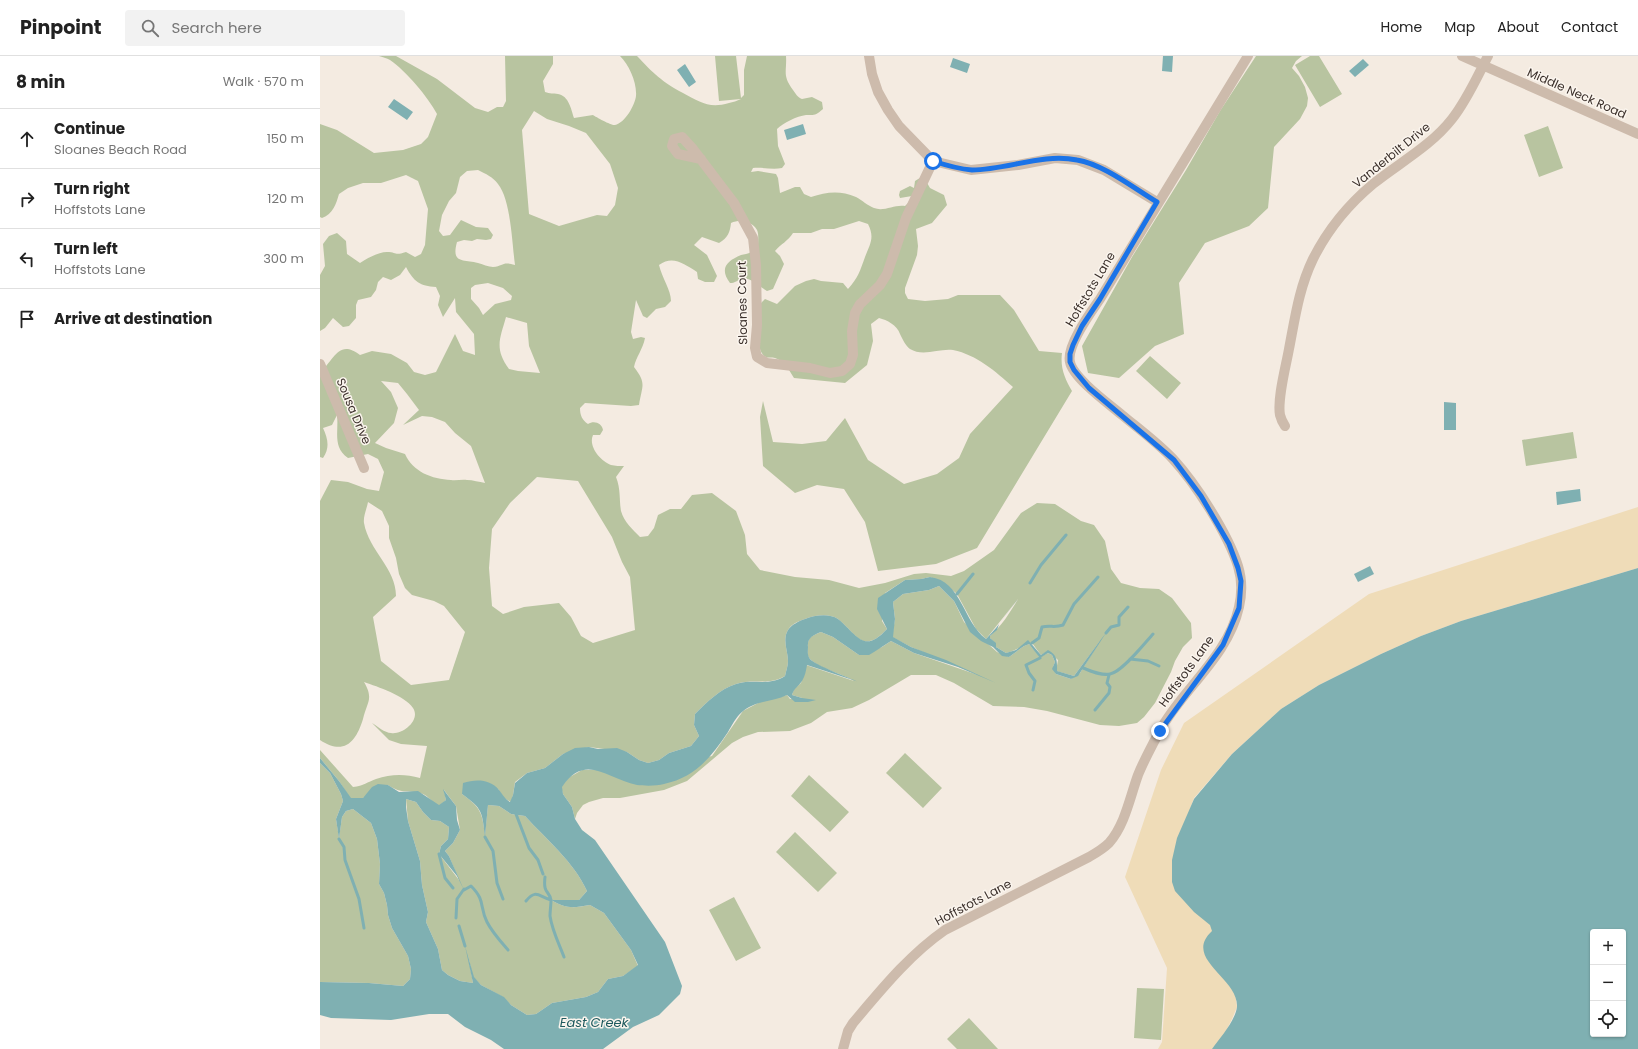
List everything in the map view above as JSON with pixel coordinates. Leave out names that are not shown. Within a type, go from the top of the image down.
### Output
[{"type":"street","points":[[869,56],[878,92],[888,110],[899,126],[933,161],[971,170],[1018,165],[1056,158],[1078,160],[1104,170],[1157,202]]},
{"type":"street","name":"Hoffstots Lane","points":[[843,1049],[848,1031],[853,1023],[913,955],[931,940],[949,928],[1102,849],[1109,842],[1119,827],[1139,772],[1160,731],[1223,645],[1234,622],[1239,608],[1241,595],[1238,568],[1229,544],[1201,496],[1174,460],[1089,388],[1074,370],[1070,362],[1070,354],[1082,326],[1248,56]]},
{"type":"street","name":"Middle Neck Road","points":[[1462,56],[1638,134]]},
{"type":"street","name":"Vanderbilt Drive","points":[[1285,426],[1280,414],[1283,386],[1297,304],[1302,286],[1314,258],[1332,228],[1352,204],[1374,184],[1434,138],[1452,120],[1467,98],[1488,56]]},
{"type":"street","name":"Sloanes Court","points":[[701,159],[734,203],[753,238],[756,265],[757,325],[755,348],[757,356],[768,363],[810,368],[830,373],[842,371],[850,364],[852,355],[852,331],[855,313],[860,304],[880,285],[887,274],[906,218],[933,161]]},
{"type":"street","name":"Sousa Drive","points":[[320,364],[364,468]]},
{"type":"green space","points":[[379,56],[396,56],[437,79],[475,108],[488,112],[497,107],[503,107],[506,101],[505,56],[553,56],[553,64],[543,81],[545,92],[562,95],[565,97],[569,103],[574,118],[593,115],[615,125],[619,124],[629,113],[636,96],[632,74],[620,56],[637,56],[669,85],[705,104],[722,105],[741,99],[719,101],[715,56],[736,56],[741,98],[744,95],[744,70],[747,56],[786,56],[786,77],[793,90],[802,99],[812,97],[822,102],[823,109],[815,115],[806,115],[794,118],[777,129],[778,146],[785,164],[782,168],[753,168],[751,172],[758,171],[776,174],[780,193],[795,187],[800,187],[804,194],[811,197],[828,193],[844,193],[856,197],[878,209],[905,206],[912,196],[900,198],[900,191],[910,186],[914,188],[915,181],[923,176],[930,188],[944,195],[947,205],[932,223],[916,229],[918,246],[917,255],[905,288],[905,293],[908,299],[925,301],[948,299],[958,295],[1000,295],[1014,310],[1039,351],[1062,353],[1064,373],[1072,391],[977,548],[936,564],[878,571],[865,522],[844,489],[817,485],[795,493],[763,466],[760,417],[763,401],[773,442],[802,444],[826,441],[845,418],[868,460],[904,484],[937,474],[959,458],[970,434],[1013,387],[985,364],[962,352],[948,350],[920,352],[910,349],[905,344],[899,331],[894,326],[879,318],[871,324],[873,341],[867,365],[845,383],[794,378],[781,361],[775,358],[766,357],[762,353],[758,340],[761,303],[765,299],[777,304],[795,286],[814,279],[843,283],[848,289],[858,274],[870,245],[870,229],[868,224],[859,221],[834,229],[822,229],[811,233],[793,233],[775,251],[780,256],[784,264],[773,289],[767,291],[755,282],[748,279],[744,278],[730,283],[727,278],[725,269],[728,263],[741,255],[750,253],[758,246],[758,233],[755,227],[742,221],[734,222],[731,223],[726,237],[719,243],[702,237],[694,245],[707,255],[717,276],[714,282],[705,282],[698,279],[697,272],[678,262],[664,262],[659,265],[670,293],[671,301],[665,307],[656,309],[647,318],[643,316],[636,300],[631,332],[633,339],[641,337],[645,338],[634,367],[642,381],[639,405],[631,406],[585,403],[580,408],[580,413],[584,421],[588,424],[593,422],[597,423],[603,430],[600,435],[593,435],[592,439],[592,444],[599,457],[611,465],[624,466],[616,477],[618,482],[621,511],[624,519],[640,537],[648,536],[654,528],[658,515],[670,509],[681,509],[692,495],[712,493],[736,511],[745,535],[747,554],[760,570],[795,577],[829,580],[859,588],[885,583],[914,574],[926,573],[951,576],[964,571],[994,550],[1021,513],[1037,503],[1055,504],[1081,521],[1094,525],[1105,541],[1111,569],[1121,583],[1140,588],[1159,589],[1172,598],[1191,623],[1192,638],[1183,647],[1155,703],[1144,717],[1137,723],[1119,726],[1100,725],[1047,711],[1024,707],[993,706],[954,683],[936,675],[911,675],[869,700],[852,708],[827,712],[811,723],[790,731],[758,732],[743,737],[732,743],[687,781],[664,790],[620,798],[603,798],[589,802],[583,805],[577,813],[575,819],[572,807],[563,794],[561,787],[568,778],[582,770],[600,770],[619,778],[712,756],[743,711],[760,702],[787,695],[790,699],[802,698],[792,695],[794,689],[801,683],[806,665],[854,681],[816,664],[808,656],[808,643],[810,638],[821,632],[833,637],[859,655],[882,647],[891,641],[914,653],[978,675],[911,647],[892,637],[895,619],[893,602],[903,594],[929,590],[939,586],[954,601],[964,622],[997,652],[1009,657],[1029,644],[1040,657],[1048,653],[1052,655],[1055,662],[1053,667],[1056,674],[1071,679],[1080,673],[1100,641],[1074,676],[1056,671],[1058,660],[1048,651],[1041,655],[1032,643],[1025,645],[1013,651],[1006,653],[996,647],[995,643],[990,638],[990,636],[1006,619],[1018,599],[986,639],[976,629],[957,594],[944,583],[930,577],[905,580],[885,593],[882,621],[887,629],[879,637],[872,641],[861,640],[838,619],[831,616],[813,616],[793,624],[789,628],[785,638],[788,661],[785,676],[773,681],[742,682],[730,686],[719,693],[695,714],[694,725],[699,736],[691,746],[669,753],[659,760],[648,763],[639,760],[627,752],[589,747],[563,754],[545,768],[527,773],[515,782],[511,802],[504,798],[498,789],[462,794],[480,811],[485,835],[488,805],[499,806],[511,814],[525,816],[575,870],[587,891],[579,900],[551,900],[561,905],[570,907],[590,905],[604,913],[631,950],[638,966],[623,976],[608,979],[598,992],[586,997],[552,1003],[536,1014],[527,1015],[511,1005],[503,997],[481,985],[473,977],[468,956],[473,983],[460,981],[442,970],[438,949],[426,922],[428,912],[422,885],[420,861],[408,821],[406,799],[416,802],[431,820],[440,821],[449,827],[448,839],[441,846],[439,854],[459,880],[449,856],[445,851],[453,843],[460,830],[456,806],[444,790],[446,800],[439,806],[423,794],[398,790],[388,785],[363,798],[350,798],[339,781],[320,758],[320,750],[353,787],[363,785],[382,777],[393,775],[420,778],[427,746],[401,744],[389,740],[372,723],[386,732],[401,732],[413,722],[415,713],[413,708],[404,699],[364,682],[369,693],[369,700],[360,727],[353,740],[348,744],[336,747],[328,745],[320,740],[320,501],[331,480],[348,482],[367,489],[379,491],[384,472],[378,459],[368,454],[348,458],[343,454],[337,438],[337,415],[332,425],[323,428],[327,440],[327,451],[323,458],[320,457],[320,372],[337,353],[346,349],[353,350],[360,355],[372,351],[391,354],[407,363],[414,372],[425,375],[436,372],[455,334],[463,351],[475,355],[474,334],[456,312],[455,298],[443,317],[438,305],[440,296],[436,287],[426,286],[415,280],[406,267],[400,275],[391,280],[383,277],[378,282],[376,290],[371,297],[358,300],[356,305],[356,318],[349,326],[343,327],[333,318],[325,328],[320,331],[320,275],[325,266],[323,244],[329,236],[337,233],[346,241],[347,254],[360,263],[384,252],[397,254],[406,252],[415,257],[421,254],[425,245],[428,209],[418,181],[406,175],[381,183],[363,183],[348,188],[339,194],[335,205],[329,214],[322,218],[320,217],[320,124],[337,130],[374,153],[403,150],[421,144],[428,137],[437,114],[410,77],[390,60]],"holes":[[[534,111],[547,119],[586,133],[610,164],[618,188],[615,205],[607,216],[597,215],[559,226],[529,214],[522,130]],[[478,170],[487,174],[498,184],[506,200],[512,234],[515,265],[505,264],[491,267],[457,257],[457,242],[464,240],[472,241],[477,239],[491,239],[493,235],[488,228],[476,227],[461,220],[450,235],[443,236],[439,231],[442,215],[449,201],[456,193],[460,177],[467,171]],[[488,283],[503,288],[512,296],[511,300],[495,304],[483,315],[471,299],[471,288],[475,285]],[[506,317],[527,323],[529,346],[540,373],[509,369],[501,355],[500,338]],[[381,381],[398,383],[419,410],[403,425],[422,416],[432,417],[445,422],[455,433],[471,446],[485,483],[469,480],[444,479],[430,476],[413,466],[405,454],[375,443],[394,423],[398,408],[391,392]],[[537,477],[578,481],[612,537],[630,577],[635,630],[593,643],[581,636],[571,617],[559,603],[524,607],[503,614],[492,606],[489,568],[492,529],[510,503]],[[368,502],[382,511],[389,526],[389,538],[396,558],[399,574],[405,588],[412,595],[434,601],[444,606],[465,632],[449,680],[411,685],[381,661],[373,617],[396,596],[395,586],[392,577],[367,533],[364,523]]]},
{"type":"green space","points":[[1256,56],[1302,56],[1296,61],[1292,68],[1299,76],[1305,87],[1308,98],[1307,106],[1300,119],[1274,147],[1268,208],[1249,226],[1205,243],[1179,283],[1184,334],[1155,346],[1119,378],[1088,373],[1082,346],[1132,257],[1186,170],[1220,111]]},
{"type":"green space","points":[[1310,56],[1319,56],[1342,94],[1320,107],[1295,65]]},
{"type":"green space","points":[[1548,126],[1563,168],[1539,177],[1524,135]]},
{"type":"green space","points":[[1150,356],[1181,383],[1167,399],[1136,371]]},
{"type":"green space","points":[[1573,432],[1577,458],[1526,466],[1522,440]]},
{"type":"green space","points":[[905,753],[942,788],[923,808],[886,773]]},
{"type":"green space","points":[[320,763],[330,773],[343,801],[336,819],[339,838],[342,817],[346,811],[353,809],[371,823],[377,839],[380,864],[379,884],[384,893],[392,928],[408,956],[411,969],[410,979],[403,986],[369,983],[320,982]]},
{"type":"green space","points":[[809,775],[849,812],[830,832],[791,796]]},
{"type":"green space","points":[[795,832],[837,873],[818,892],[776,852]]},
{"type":"green space","points":[[734,897],[761,948],[736,961],[709,910]]},
{"type":"green space","points":[[1137,988],[1164,989],[1161,1040],[1134,1038]]},
{"type":"green space","points":[[969,1018],[998,1049],[957,1049],[947,1039]]},
{"type":"sand","points":[[1638,507],[1638,568],[1461,621],[1421,636],[1381,654],[1319,685],[1281,709],[1232,754],[1194,798],[1190,809],[1235,991],[1237,1007],[1224,1035],[1212,1049],[1158,1049],[1162,1042],[1167,968],[1125,877],[1161,770],[1184,723],[1369,594]]},
{"type":"water","points":[[1163,56],[1173,56],[1172,72],[1162,71]]},
{"type":"water","points":[[953,58],[970,64],[967,73],[950,67]]},
{"type":"water","points":[[1363,59],[1369,65],[1355,77],[1349,71]]},
{"type":"water","points":[[685,64],[696,82],[689,87],[677,70]]},
{"type":"water","points":[[394,99],[413,112],[407,120],[388,107]]},
{"type":"water","points":[[803,124],[806,134],[787,140],[784,130]]},
{"type":"water","points":[[1444,402],[1456,403],[1456,430],[1444,430]]},
{"type":"water","points":[[1580,489],[1581,501],[1557,505],[1556,492]]},
{"type":"water","points":[[1370,566],[1374,574],[1358,582],[1354,574]]},
{"type":"water","points":[[1638,568],[1638,1049],[1212,1049],[1230,1024],[1237,1007],[1235,997],[1230,987],[1207,960],[1204,951],[1205,941],[1212,931],[1210,925],[1194,912],[1175,891],[1172,882],[1172,860],[1177,838],[1194,799],[1232,754],[1281,709],[1319,685],[1421,636],[1461,621]]},
{"type":"water","name":"East Creek","points":[[930,577],[941,580],[949,586],[956,594],[978,632],[986,639],[999,624],[997,630],[990,636],[990,638],[996,643],[996,647],[1006,653],[1016,650],[1028,640],[1041,655],[1048,650],[1054,654],[1057,671],[1074,676],[1106,633],[1078,676],[1071,679],[1056,674],[1052,669],[1055,662],[1052,655],[1048,653],[1040,658],[1029,644],[1009,657],[1002,656],[993,647],[981,641],[970,632],[954,601],[939,586],[929,590],[903,594],[893,602],[895,619],[893,637],[911,647],[946,660],[996,683],[958,667],[914,653],[891,641],[869,655],[859,655],[833,637],[821,632],[813,636],[808,641],[808,656],[810,659],[825,668],[859,682],[807,665],[801,683],[792,695],[816,700],[808,702],[795,702],[787,695],[758,703],[747,708],[734,721],[722,741],[709,758],[694,771],[675,781],[661,785],[637,785],[588,769],[579,771],[562,787],[563,794],[572,807],[575,819],[582,830],[595,840],[665,942],[682,986],[680,994],[659,1015],[633,1027],[603,1049],[504,1049],[491,1040],[465,1027],[448,1014],[429,1014],[391,1020],[331,1018],[320,1015],[320,982],[369,983],[403,986],[410,979],[411,969],[408,956],[392,928],[384,893],[379,884],[380,864],[377,839],[371,823],[353,809],[346,811],[342,817],[339,839],[336,819],[343,801],[330,773],[320,763],[320,758],[351,798],[363,798],[372,787],[378,784],[388,785],[399,792],[418,791],[439,805],[446,800],[443,789],[456,806],[457,820],[460,830],[453,843],[445,851],[449,856],[464,890],[457,876],[439,854],[441,846],[448,839],[449,827],[440,821],[431,820],[416,802],[406,799],[408,821],[420,861],[422,885],[428,912],[426,922],[438,949],[442,970],[460,981],[473,983],[465,946],[474,977],[481,985],[504,997],[511,1005],[527,1015],[536,1014],[552,1003],[586,997],[598,992],[608,979],[623,976],[638,965],[631,950],[604,913],[590,905],[570,907],[561,905],[551,900],[579,900],[587,891],[575,870],[525,816],[511,814],[499,806],[488,805],[485,837],[482,816],[478,808],[462,794],[463,783],[473,781],[487,782],[495,786],[510,802],[515,783],[527,773],[545,768],[563,754],[575,748],[617,748],[627,752],[639,760],[648,763],[659,760],[669,753],[691,746],[699,736],[694,725],[695,714],[719,693],[730,686],[742,682],[767,682],[785,676],[788,657],[785,638],[789,628],[793,625],[813,616],[831,616],[838,619],[856,636],[866,641],[872,641],[879,637],[887,629],[877,609],[878,598],[905,580]]},
{"type":"waterway","points":[[1030,583],[1041,565],[1066,535]]},
{"type":"waterway","points":[[957,594],[973,574]]},
{"type":"waterway","points":[[1032,643],[1039,638],[1042,627],[1063,625],[1074,604],[1098,577]]},
{"type":"waterway","points":[[1106,633],[1111,627],[1119,625],[1119,617],[1128,607]]},
{"type":"waterway","points":[[1083,668],[1103,674],[1115,672],[1133,657],[1153,634]]},
{"type":"waterway","points":[[1033,690],[1035,681],[1029,673],[1026,665],[1040,658]]},
{"type":"waterway","points":[[1130,659],[1148,661],[1159,666]]},
{"type":"waterway","points":[[1095,710],[1109,693],[1110,687],[1107,683],[1109,675]]},
{"type":"waterway","points":[[516,814],[529,848],[538,860],[543,874]]},
{"type":"waterway","points":[[485,837],[493,851],[497,883],[503,899]]},
{"type":"waterway","points":[[339,839],[344,847],[345,860],[359,899],[364,928]]},
{"type":"waterway","points":[[439,854],[445,878],[453,888]]},
{"type":"waterway","points":[[545,877],[545,889],[551,900],[551,921],[564,957]]},
{"type":"waterway","points":[[464,890],[471,886],[476,891],[481,900],[489,926],[508,950]]},
{"type":"waterway","points":[[456,918],[457,899],[464,889]]},
{"type":"waterway","points":[[526,901],[529,897],[535,894],[551,900]]},
{"type":"waterway","points":[[459,926],[465,946]]},
{"type":"route","points":[[933,161],[971,170],[1018,165],[1056,158],[1078,160],[1104,170],[1157,202],[1100,299],[1082,326],[1073,345],[1070,354],[1070,362],[1074,370],[1089,388],[1174,460],[1201,496],[1229,544],[1238,568],[1241,581],[1239,608],[1223,645],[1160,731]]}]
